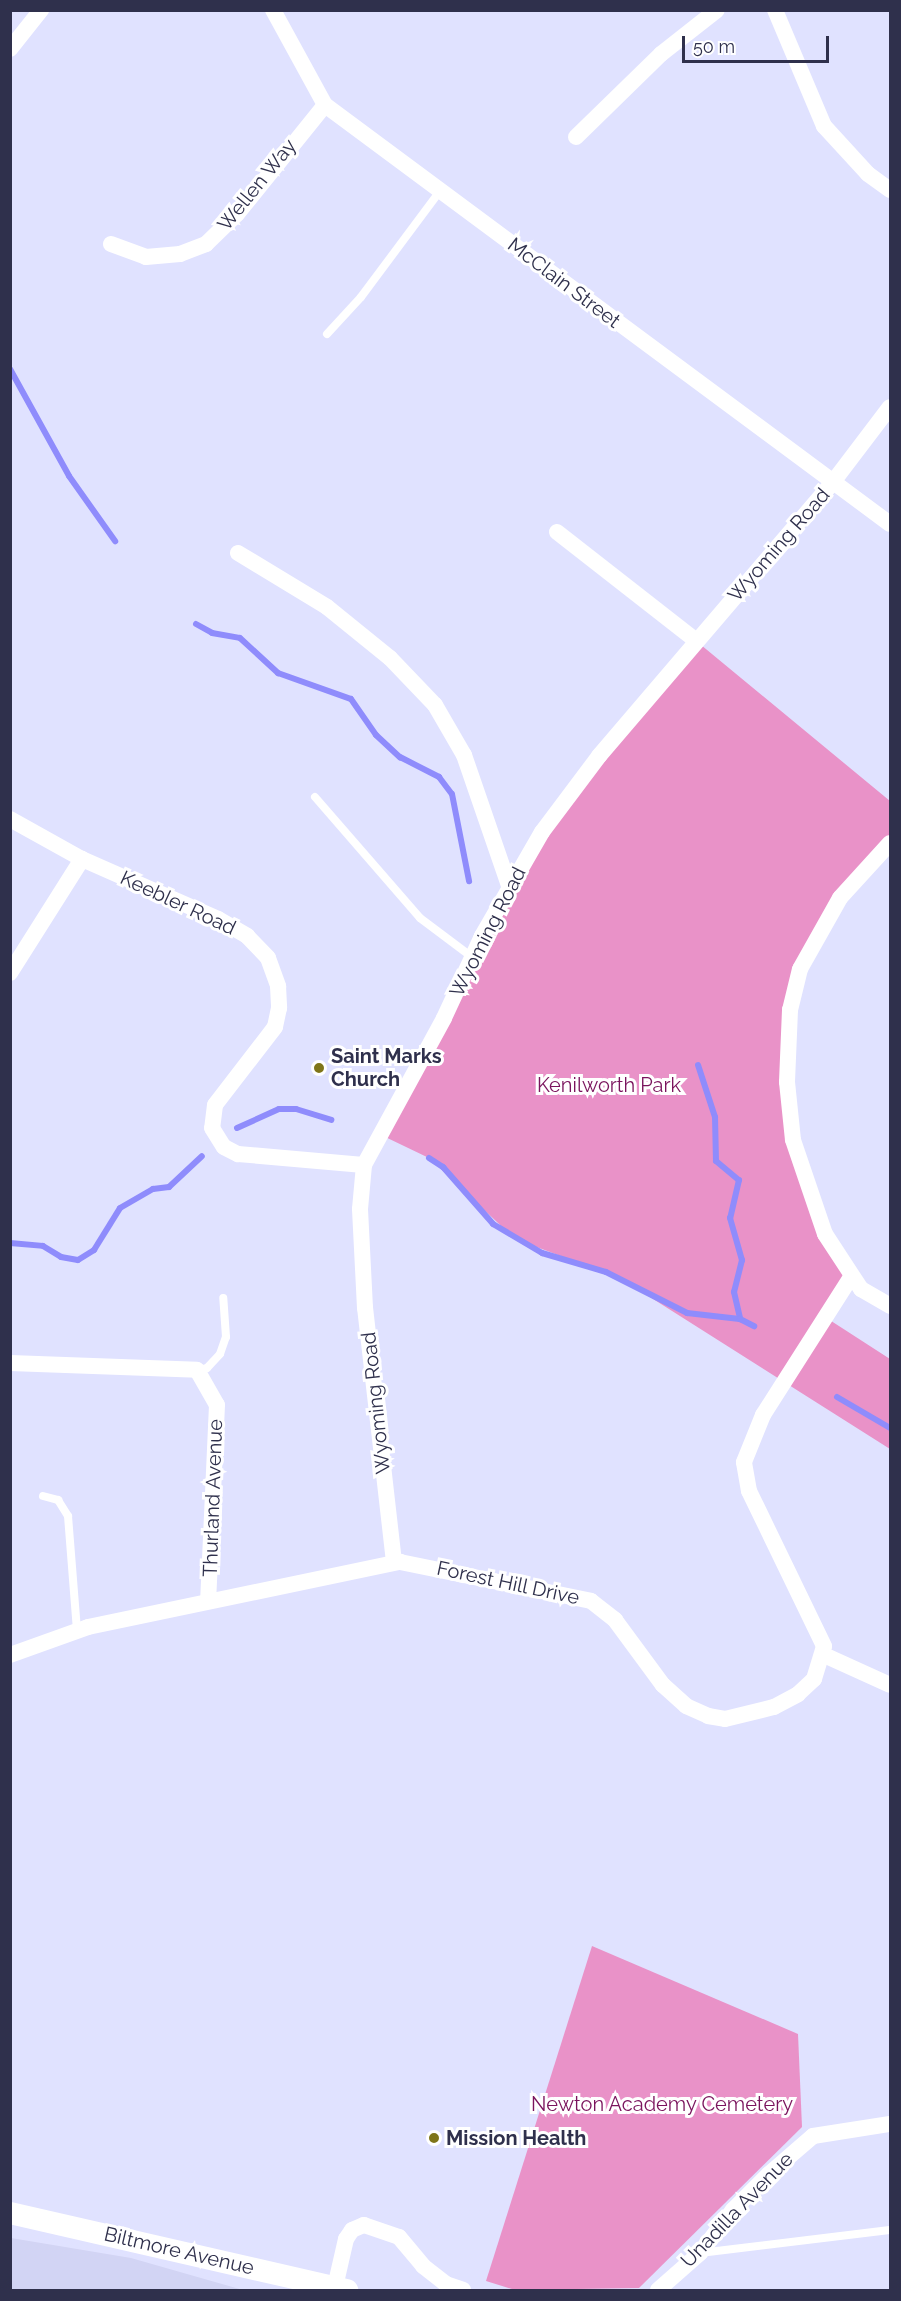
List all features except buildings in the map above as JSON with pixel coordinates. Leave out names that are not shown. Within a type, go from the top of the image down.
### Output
[{"type":"main road","name":"Biltmore Avenue","points":[[10,2213],[341,2289]]},
{"type":"street","points":[[10,49],[41,10]]},
{"type":"street","name":"McClain Street","points":[[273,10],[325,105],[891,524]]},
{"type":"street","points":[[576,137],[662,54],[717,10]]},
{"type":"street","points":[[775,10],[824,126],[868,174],[891,190]]},
{"type":"street","name":"Wellen Way","points":[[111,244],[146,256],[180,254],[206,244],[237,214],[325,105]]},
{"type":"street","name":"Wyoming Road","points":[[394,1562],[365,1308],[360,1209],[364,1165],[444,1018],[472,957],[509,886],[590,768],[695,640],[833,482],[891,407]]},
{"type":"street","points":[[557,532],[695,640]]},
{"type":"street","points":[[238,553],[327,606],[390,658],[435,705],[464,755],[509,886]]},
{"type":"street","points":[[10,819],[82,859],[10,973]]},
{"type":"street","points":[[891,843],[840,898],[800,969],[790,1010],[787,1082],[793,1140],[818,1220],[850,1277],[868,1294],[891,1306]]},
{"type":"street","name":"Keebler Road","points":[[82,859],[218,919],[247,936],[268,958],[278,986],[279,1008],[275,1027],[215,1105],[212,1119],[216,1139],[238,1154],[364,1165]]},
{"type":"street","points":[[850,1277],[763,1415],[744,1462],[749,1491],[815,1620],[824,1655],[891,1685]]},
{"type":"street","points":[[10,1363],[197,1370]]},
{"type":"street","name":"Thurland Avenue","points":[[197,1370],[216,1405],[208,1601]]},
{"type":"street","name":"Forest Hill Drive","points":[[10,1655],[77,1630],[394,1562],[415,1563],[591,1601],[615,1620],[675,1698],[708,1716],[744,1717],[784,1702],[814,1679],[824,1655]]},
{"type":"street","name":"Unadilla Avenue","points":[[658,2290],[700,2253],[733,2210],[813,2136],[891,2124]]},
{"type":"street","points":[[341,2289],[346,2239],[352,2230],[364,2225],[399,2237],[423,2266],[446,2284],[463,2290]]},
{"type":"lane","points":[[327,334],[368,288],[440,191]]},
{"type":"lane","points":[[315,797],[420,918],[472,957]]},
{"type":"lane","points":[[197,1370],[207,1368],[220,1354],[226,1337],[223,1298]]},
{"type":"lane","points":[[43,1496],[58,1500],[68,1516],[77,1630]]},
{"type":"lane","points":[[700,2253],[891,2230]]},
{"type":"shaded area","points":[[11,2238],[131,2258],[243,2290],[11,2290]]},
{"type":"green space","name":"Kenilworth Park","points":[[695,640],[890,801],[890,843],[856,880],[795,984],[793,1140],[851,1277],[825,1317],[890,1359],[890,1449],[620,1278],[515,1239],[429,1158],[379,1134],[509,886]]},
{"type":"green space","name":"Newton Academy Cemetery","points":[[592,1946],[798,2034],[802,2127],[639,2288],[515,2290],[486,2281]]},
{"type":"waterway","points":[[10,369],[69,476],[115,541]]},
{"type":"waterway","points":[[196,624],[212,633],[240,638],[278,673],[351,699],[376,735],[400,757],[439,777],[452,794],[469,881]]},
{"type":"waterway","points":[[698,1065],[715,1117],[716,1161],[739,1180],[730,1218],[742,1260],[734,1292],[740,1319]]},
{"type":"waterway","points":[[237,1128],[279,1109],[296,1109],[331,1120]]},
{"type":"waterway","points":[[10,1243],[43,1246],[61,1257],[78,1260],[94,1250],[120,1208],[153,1189],[169,1187],[202,1156]]},
{"type":"waterway","points":[[429,1158],[443,1167],[493,1224],[542,1253],[606,1272],[687,1313],[740,1319],[754,1326]]},
{"type":"waterway","points":[[837,1397],[890,1428]]},
{"type":"place","name":"Saint Marks Church","points":[[319,1068]]},
{"type":"place","name":"Mission Health","points":[[434,2138]]}]
